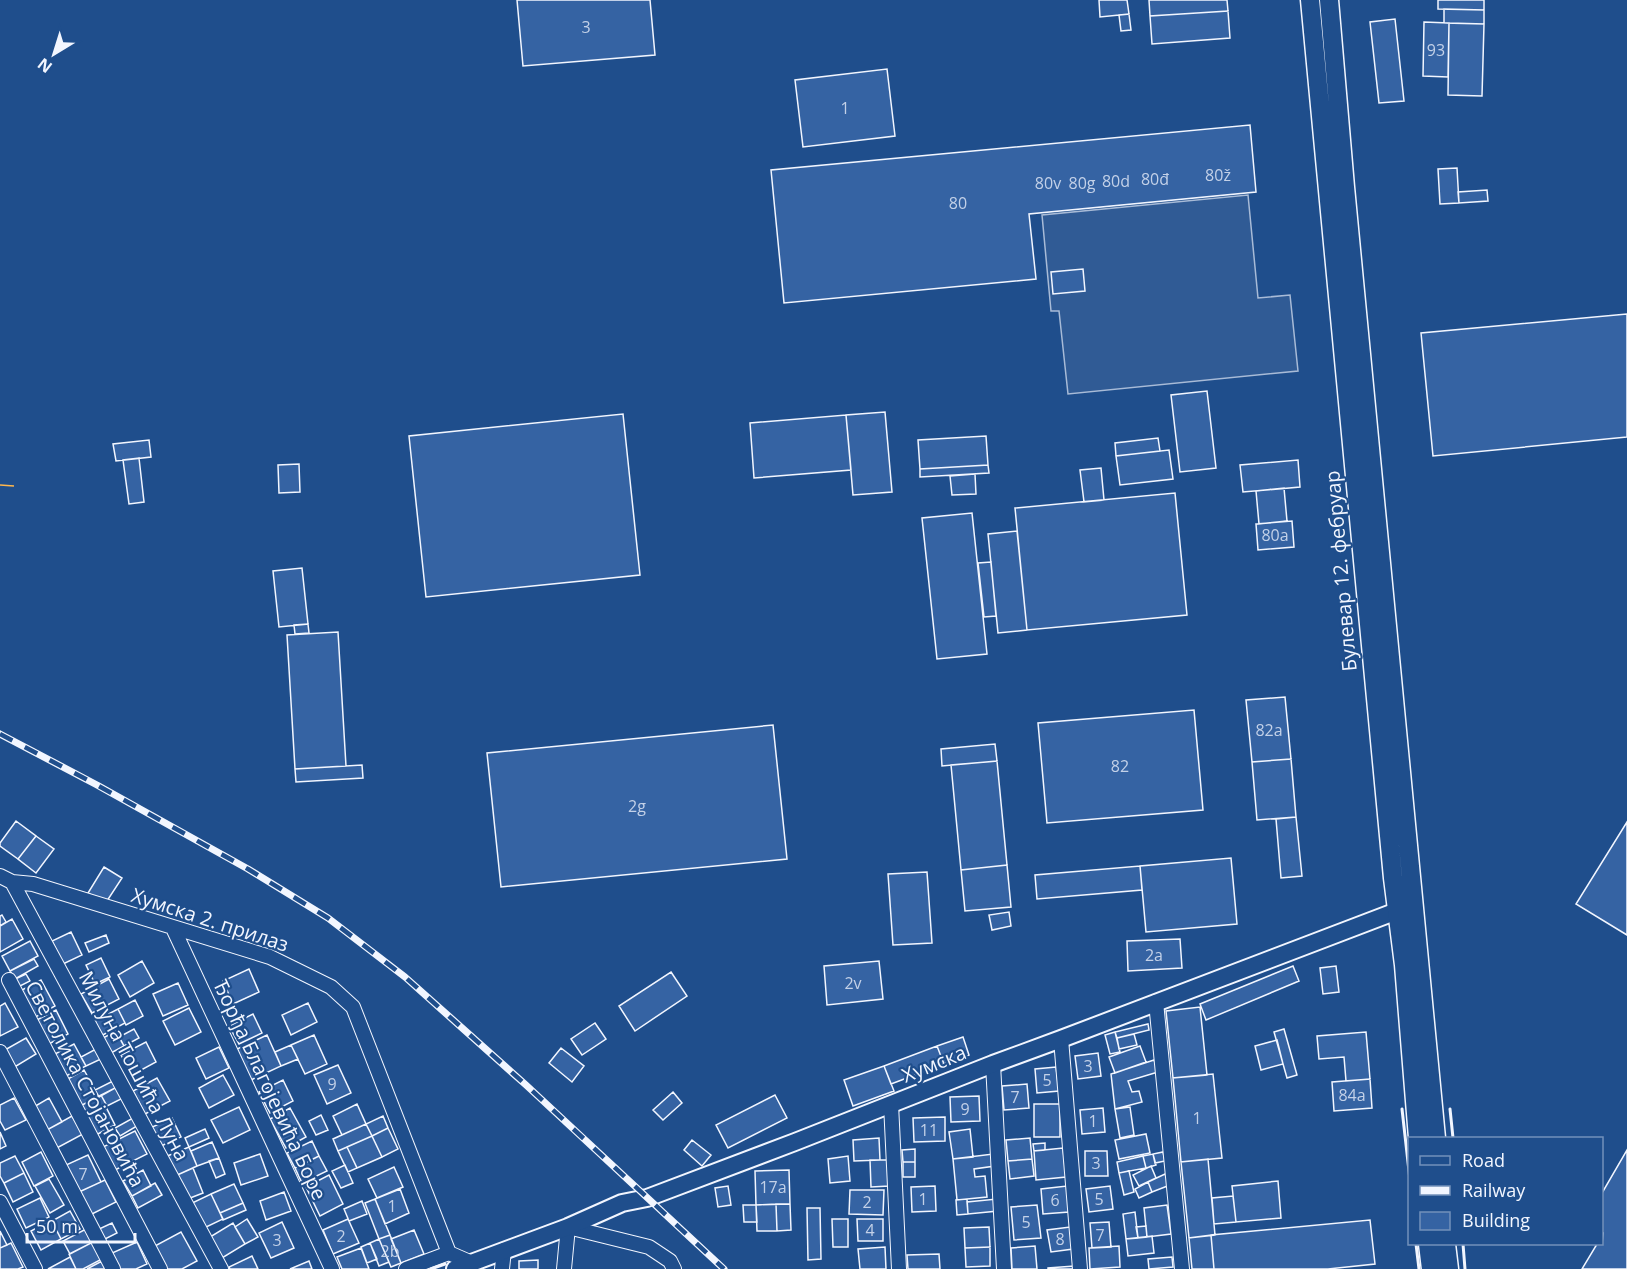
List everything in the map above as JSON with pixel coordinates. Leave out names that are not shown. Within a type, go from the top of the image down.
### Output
[{"type":"main road","name":"Булевар 12. фебруар","points":[[1310,0],[1405,907],[1436,1137]]},
{"type":"main road","name":"Булевар 12. фебруар","points":[[1329,0],[1405,907],[1404,965],[1418,1137]]},
{"type":"main road","points":[[1428,1245],[1431,1269]]},
{"type":"main road","points":[[1446,1245],[1449,1269]]},
{"type":"street","name":"Хумска 2. прилаз","points":[[6,879],[33,884],[270,957],[331,987],[353,1007],[452,1261]]},
{"type":"street","name":"Милуна Тошића Луна","points":[[6,879],[221,1269]]},
{"type":"street","name":"Хумска","points":[[406,1269],[452,1261],[471,1263],[568,1227],[622,1203],[647,1198],[1405,907]]},
{"type":"street","name":"Ђорђа Благојевића Боре","points":[[173,928],[332,1269]]},
{"type":"street","name":"Светолика Стојановића","points":[[9,980],[160,1269]]},
{"type":"street","points":[[1156,1002],[1182,1269]]},
{"type":"street","points":[[1061,1039],[1080,1269]]},
{"type":"street","points":[[0,1052],[112,1269]]},
{"type":"street","points":[[993,1064],[1004,1269]]},
{"type":"street","points":[[891,1104],[899,1269]]},
{"type":"street","points":[[0,1202],[35,1269]]},
{"type":"street","points":[[564,1269],[568,1227],[649,1247],[670,1261],[674,1269]]},
{"type":"street","points":[[502,1269],[504,1250]]},
{"type":"shaded area","points":[[1248,195],[1258,298],[1290,295],[1298,371],[1068,394],[1059,311],[1051,311],[1042,215]]},
{"type":"building","points":[[517,0],[650,0],[655,55],[523,66]]},
{"type":"building","points":[[1099,0],[1127,0],[1129,14],[1100,17]]},
{"type":"building","points":[[1149,0],[1227,0],[1228,11],[1150,16]]},
{"type":"building","points":[[1438,0],[1484,0],[1484,10],[1438,9]]},
{"type":"building","points":[[1444,9],[1484,10],[1484,24],[1444,23]]},
{"type":"building","points":[[1228,11],[1230,38],[1152,44],[1150,16]]},
{"type":"building","points":[[1129,14],[1131,30],[1121,31],[1119,15]]},
{"type":"building","points":[[1395,19],[1404,101],[1379,103],[1370,22]]},
{"type":"building","points":[[1424,22],[1449,23],[1448,77],[1423,76]]},
{"type":"building","points":[[1449,23],[1484,24],[1482,96],[1448,95]]},
{"type":"building","points":[[887,69],[895,136],[803,147],[795,80]]},
{"type":"building","points":[[1250,125],[1256,192],[1029,214],[1036,279],[784,303],[771,170]]},
{"type":"building","points":[[1457,168],[1459,203],[1440,204],[1438,169]]},
{"type":"building","points":[[1487,190],[1488,201],[1459,203],[1458,192]]},
{"type":"building","points":[[1083,269],[1085,291],[1053,294],[1051,272]]},
{"type":"building","points":[[1627,314],[1627,437],[1433,456],[1421,333]]},
{"type":"building","points":[[1207,391],[1216,468],[1180,472],[1171,395]]},
{"type":"building","points":[[885,412],[892,492],[853,495],[846,415]]},
{"type":"building","points":[[623,414],[640,575],[426,597],[409,436]]},
{"type":"building","points":[[846,415],[851,470],[754,478],[750,423]]},
{"type":"building","points":[[986,436],[988,465],[920,469],[918,440]]},
{"type":"building","points":[[1158,438],[1160,451],[1116,456],[1115,443]]},
{"type":"building","points":[[149,440],[151,457],[116,461],[113,444]]},
{"type":"building","points":[[1169,450],[1173,479],[1120,485],[1116,456]]},
{"type":"building","points":[[139,458],[144,502],[129,504],[123,460]]},
{"type":"building","points":[[1298,460],[1300,487],[1243,492],[1240,465]]},
{"type":"building","points":[[299,464],[300,492],[279,493],[278,465]]},
{"type":"building","points":[[988,465],[989,473],[920,477],[920,469]]},
{"type":"building","points":[[1101,468],[1104,500],[1084,502],[1080,470]]},
{"type":"building","points":[[975,474],[976,494],[952,495],[950,476]]},
{"type":"building","points":[[1284,488],[1287,521],[1259,524],[1256,491]]},
{"type":"building","points":[[1175,493],[1187,615],[1027,630],[1015,508]]},
{"type":"building","points":[[972,513],[987,654],[937,659],[922,518]]},
{"type":"building","points":[[1292,521],[1294,547],[1258,550],[1256,524]]},
{"type":"building","points":[[1017,531],[1027,630],[998,633],[988,534]]},
{"type":"building","points":[[991,562],[996,616],[984,617],[978,563]]},
{"type":"building","points":[[302,568],[308,624],[279,627],[273,571]]},
{"type":"building","points":[[308,624],[309,633],[295,634],[294,625]]},
{"type":"building","points":[[338,632],[346,766],[295,769],[287,635]]},
{"type":"building","points":[[1285,697],[1291,759],[1252,762],[1246,700]]},
{"type":"building","points":[[1194,710],[1203,810],[1047,823],[1038,723]]},
{"type":"building","points":[[773,725],[787,859],[501,887],[487,753]]},
{"type":"building","points":[[995,744],[997,761],[942,766],[941,749]]},
{"type":"building","points":[[1291,759],[1296,817],[1257,820],[1252,762]]},
{"type":"building","points":[[997,761],[1007,865],[961,870],[951,765]]},
{"type":"building","points":[[362,765],[363,778],[296,782],[295,769]]},
{"type":"building","points":[[1296,817],[1302,876],[1281,878],[1276,819]]},
{"type":"building","points":[[16,821],[36,836],[18,859],[0,846]]},
{"type":"building","points":[[1627,822],[1627,935],[1576,904]]},
{"type":"building","points":[[36,836],[54,849],[36,873],[18,859]]},
{"type":"building","points":[[1231,858],[1237,924],[1146,932],[1140,866]]},
{"type":"building","points":[[1007,865],[1011,907],[965,911],[961,870]]},
{"type":"building","points":[[1140,866],[1142,890],[1037,899],[1035,875]]},
{"type":"building","points":[[104,867],[122,878],[105,904],[88,893]]},
{"type":"building","points":[[927,872],[932,943],[893,945],[888,874]]},
{"type":"building","points":[[1009,912],[1011,926],[992,930],[989,915]]},
{"type":"building","points":[[2,915],[6,922],[0,926],[0,916]]},
{"type":"building","points":[[12,919],[23,939],[0,952],[0,926]]},
{"type":"building","points":[[71,932],[82,955],[63,964],[52,941]]},
{"type":"building","points":[[106,935],[109,943],[89,952],[85,943]]},
{"type":"building","points":[[1180,939],[1182,968],[1128,971],[1127,941]]},
{"type":"building","points":[[30,941],[38,956],[10,971],[2,956]]},
{"type":"building","points":[[101,958],[110,977],[95,984],[86,965]]},
{"type":"building","points":[[34,959],[38,966],[15,979],[10,971]]},
{"type":"building","points":[[142,961],[154,983],[130,997],[118,975]]},
{"type":"building","points":[[879,961],[883,999],[827,1005],[824,966]]},
{"type":"building","points":[[1293,966],[1299,981],[1206,1020],[1200,1004]]},
{"type":"building","points":[[1336,966],[1339,992],[1323,994],[1320,968]]},
{"type":"building","points":[[249,969],[259,992],[233,1004],[223,981]]},
{"type":"building","points":[[671,972],[687,996],[635,1031],[619,1006]]},
{"type":"building","points":[[26,974],[30,981],[16,988],[13,980]]},
{"type":"building","points":[[109,979],[119,999],[92,1013],[81,994]]},
{"type":"building","points":[[41,980],[55,1006],[32,1019],[18,992]]},
{"type":"building","points":[[178,983],[188,1005],[163,1016],[153,994]]},
{"type":"building","points":[[135,1000],[143,1016],[126,1025],[118,1009]]},
{"type":"building","points":[[5,1003],[18,1027],[0,1036],[0,1006]]},
{"type":"building","points":[[308,1003],[317,1022],[291,1035],[282,1015]]},
{"type":"building","points":[[1200,1007],[1207,1075],[1173,1078],[1166,1011]]},
{"type":"building","points":[[189,1008],[201,1032],[175,1045],[163,1021]]},
{"type":"building","points":[[118,1009],[125,1023],[101,1036],[93,1022]]},
{"type":"building","points":[[56,1010],[68,1034],[45,1046],[33,1022]]},
{"type":"building","points":[[253,1014],[262,1033],[239,1044],[229,1026]]},
{"type":"building","points":[[595,1023],[606,1039],[582,1055],[571,1039]]},
{"type":"building","points":[[1148,1024],[1149,1030],[1117,1038],[1115,1032]]},
{"type":"building","points":[[134,1029],[139,1038],[124,1046],[119,1037]]},
{"type":"building","points":[[1284,1029],[1297,1075],[1287,1078],[1274,1032]]},
{"type":"building","points":[[116,1031],[124,1046],[111,1053],[103,1038]]},
{"type":"building","points":[[1115,1032],[1120,1052],[1110,1054],[1105,1035]]},
{"type":"building","points":[[1366,1032],[1370,1079],[1346,1081],[1344,1057],[1319,1059],[1317,1036]]},
{"type":"building","points":[[1134,1034],[1137,1045],[1119,1049],[1117,1038]]},
{"type":"building","points":[[267,1035],[281,1066],[251,1080],[237,1049]]},
{"type":"building","points":[[314,1035],[327,1064],[305,1074],[291,1045]]},
{"type":"building","points":[[963,1037],[969,1055],[944,1064],[937,1046]]},
{"type":"building","points":[[26,1038],[36,1054],[13,1068],[3,1051]]},
{"type":"building","points":[[1277,1040],[1283,1064],[1261,1070],[1255,1046]]},
{"type":"building","points":[[146,1042],[156,1062],[132,1075],[121,1055]]},
{"type":"building","points":[[74,1044],[86,1066],[64,1077],[53,1055]]},
{"type":"building","points":[[291,1045],[298,1059],[281,1066],[275,1052]]},
{"type":"building","points":[[937,1046],[944,1064],[891,1084],[884,1066]]},
{"type":"building","points":[[1140,1046],[1146,1062],[1115,1073],[1109,1057]]},
{"type":"building","points":[[219,1047],[229,1068],[206,1079],[196,1058]]},
{"type":"building","points":[[561,1048],[584,1066],[572,1082],[549,1063]]},
{"type":"building","points":[[96,1049],[101,1059],[86,1066],[81,1057]]},
{"type":"building","points":[[1098,1053],[1101,1076],[1078,1079],[1075,1056]]},
{"type":"building","points":[[1154,1060],[1158,1072],[1128,1081],[1132,1092],[1139,1091],[1142,1102],[1115,1109],[1111,1074]]},
{"type":"building","points":[[338,1065],[351,1093],[327,1104],[314,1075]]},
{"type":"building","points":[[884,1066],[894,1091],[853,1106],[844,1080]]},
{"type":"building","points":[[1056,1067],[1059,1091],[1037,1093],[1035,1069]]},
{"type":"building","points":[[84,1070],[99,1097],[80,1106],[66,1080]]},
{"type":"building","points":[[1213,1074],[1222,1158],[1181,1162],[1173,1078]]},
{"type":"building","points":[[223,1075],[234,1095],[209,1108],[199,1088]]},
{"type":"building","points":[[157,1078],[170,1101],[145,1114],[133,1091]]},
{"type":"building","points":[[1370,1079],[1372,1108],[1334,1111],[1332,1082]]},
{"type":"building","points":[[283,1080],[293,1101],[270,1113],[259,1092]]},
{"type":"building","points":[[113,1081],[117,1087],[99,1097],[95,1090]]},
{"type":"building","points":[[1027,1084],[1029,1108],[1004,1110],[1002,1086]]},
{"type":"building","points":[[117,1087],[123,1098],[107,1106],[101,1095]]},
{"type":"building","points":[[673,1092],[682,1103],[663,1120],[653,1110]]},
{"type":"building","points":[[101,1095],[107,1106],[86,1118],[80,1106]]},
{"type":"building","points":[[775,1095],[787,1118],[728,1148],[716,1125]]},
{"type":"building","points":[[979,1096],[980,1121],[951,1122],[950,1097]]},
{"type":"building","points":[[14,1098],[26,1120],[5,1130],[0,1121],[0,1105]]},
{"type":"building","points":[[49,1098],[62,1122],[45,1131],[32,1108]]},
{"type":"building","points":[[357,1104],[366,1124],[342,1135],[333,1116]]},
{"type":"building","points":[[1034,1104],[1060,1104],[1060,1137],[1034,1137]]},
{"type":"building","points":[[106,1107],[115,1125],[96,1135],[86,1118]]},
{"type":"building","points":[[239,1107],[250,1130],[223,1143],[211,1120]]},
{"type":"building","points":[[1130,1107],[1134,1135],[1120,1138],[1115,1109]]},
{"type":"building","points":[[290,1108],[306,1137],[286,1148],[270,1119]]},
{"type":"building","points":[[1103,1108],[1105,1132],[1082,1134],[1080,1110]]},
{"type":"building","points":[[321,1115],[328,1130],[316,1135],[309,1121]]},
{"type":"building","points":[[72,1116],[83,1134],[55,1149],[45,1131]]},
{"type":"building","points":[[383,1116],[388,1128],[372,1136],[366,1124]]},
{"type":"building","points":[[945,1117],[945,1141],[914,1142],[913,1118]]},
{"type":"building","points":[[133,1118],[137,1126],[120,1136],[115,1128]]},
{"type":"building","points":[[172,1118],[181,1137],[159,1147],[150,1128]]},
{"type":"building","points":[[366,1124],[372,1136],[338,1151],[333,1139]]},
{"type":"building","points":[[388,1128],[398,1149],[382,1157],[372,1136]]},
{"type":"building","points":[[205,1129],[209,1138],[189,1147],[185,1138]]},
{"type":"building","points":[[970,1129],[973,1157],[953,1159],[949,1132]]},
{"type":"building","points":[[135,1131],[147,1154],[115,1170],[103,1147]]},
{"type":"building","points":[[0,1132],[6,1146],[0,1149]]},
{"type":"building","points":[[1146,1134],[1150,1153],[1119,1159],[1115,1140]]},
{"type":"building","points":[[372,1136],[382,1157],[357,1168],[347,1147]]},
{"type":"building","points":[[879,1138],[880,1160],[854,1161],[853,1140]]},
{"type":"building","points":[[1030,1138],[1032,1159],[1008,1161],[1006,1140]]},
{"type":"building","points":[[692,1140],[711,1155],[702,1166],[684,1150]]},
{"type":"building","points":[[312,1141],[319,1156],[295,1168],[287,1153]]},
{"type":"building","points":[[212,1142],[219,1158],[197,1166],[191,1151]]},
{"type":"building","points":[[1045,1143],[1045,1150],[1034,1151],[1033,1144]]},
{"type":"building","points":[[189,1147],[197,1166],[173,1177],[165,1157]]},
{"type":"building","points":[[347,1147],[357,1168],[348,1172],[338,1151]]},
{"type":"building","points":[[1063,1148],[1066,1177],[1036,1180],[1034,1151]]},
{"type":"building","points":[[915,1149],[915,1162],[903,1162],[902,1150]]},
{"type":"building","points":[[1627,1150],[1627,1269],[1582,1269],[1596,1245],[1603,1245],[1603,1191]]},
{"type":"building","points":[[1085,1151],[1107,1151],[1108,1176],[1085,1176]]},
{"type":"building","points":[[41,1152],[53,1176],[34,1186],[22,1162]]},
{"type":"building","points":[[1163,1152],[1165,1161],[1155,1163],[1153,1154]]},
{"type":"building","points":[[260,1154],[268,1176],[241,1185],[234,1163]]},
{"type":"building","points":[[993,1154],[995,1166],[974,1169],[975,1177],[985,1176],[987,1197],[957,1200],[953,1159]]},
{"type":"building","points":[[1153,1154],[1156,1165],[1146,1168],[1143,1156]]},
{"type":"building","points":[[88,1155],[101,1182],[79,1192],[66,1165]]},
{"type":"building","points":[[15,1156],[24,1173],[4,1183],[0,1176],[0,1163]]},
{"type":"building","points":[[319,1156],[327,1171],[302,1183],[295,1168]]},
{"type":"building","points":[[848,1156],[850,1181],[830,1183],[828,1159]]},
{"type":"building","points":[[1143,1156],[1146,1168],[1119,1173],[1117,1162]]},
{"type":"building","points":[[219,1158],[225,1174],[216,1178],[209,1161]]},
{"type":"building","points":[[1032,1159],[1034,1176],[1010,1179],[1008,1161]]},
{"type":"building","points":[[1208,1159],[1215,1235],[1189,1238],[1181,1162]]},
{"type":"building","points":[[870,1160],[888,1160],[889,1186],[871,1187]]},
{"type":"building","points":[[903,1162],[915,1162],[915,1177],[903,1177]]},
{"type":"building","points":[[345,1165],[353,1183],[341,1188],[332,1171]]},
{"type":"building","points":[[1151,1166],[1156,1178],[1139,1186],[1133,1175]]},
{"type":"building","points":[[394,1167],[403,1187],[377,1198],[368,1179]]},
{"type":"building","points":[[193,1168],[203,1193],[185,1200],[175,1176]]},
{"type":"building","points":[[143,1170],[151,1186],[132,1196],[123,1181]]},
{"type":"building","points":[[789,1170],[790,1204],[756,1205],[755,1171]]},
{"type":"building","points":[[1129,1171],[1134,1192],[1124,1195],[1119,1173]]},
{"type":"building","points":[[24,1173],[33,1192],[13,1202],[4,1183]]},
{"type":"building","points":[[1165,1174],[1170,1185],[1152,1192],[1148,1182]]},
{"type":"building","points":[[329,1175],[343,1204],[320,1216],[306,1187]]},
{"type":"building","points":[[49,1179],[64,1205],[50,1213],[35,1186]]},
{"type":"building","points":[[105,1180],[116,1202],[90,1215],[79,1192]]},
{"type":"building","points":[[1278,1181],[1281,1218],[1236,1222],[1232,1186]]},
{"type":"building","points":[[1148,1182],[1152,1192],[1139,1198],[1135,1189]]},
{"type":"building","points":[[155,1183],[162,1195],[138,1208],[132,1196]]},
{"type":"building","points":[[234,1184],[243,1203],[220,1213],[211,1194]]},
{"type":"building","points":[[728,1186],[731,1205],[718,1207],[715,1188]]},
{"type":"building","points":[[935,1186],[936,1211],[912,1212],[911,1187]]},
{"type":"building","points":[[1067,1186],[1069,1212],[1043,1214],[1041,1189]]},
{"type":"building","points":[[1110,1186],[1113,1209],[1089,1212],[1086,1189]]},
{"type":"building","points":[[400,1189],[409,1213],[385,1224],[375,1199]]},
{"type":"building","points":[[850,1190],[884,1190],[883,1215],[849,1214]]},
{"type":"building","points":[[284,1192],[291,1211],[266,1220],[260,1201]]},
{"type":"building","points":[[211,1194],[223,1219],[202,1229],[190,1204]]},
{"type":"building","points":[[1233,1196],[1236,1222],[1214,1224],[1212,1198]]},
{"type":"building","points":[[40,1198],[49,1217],[26,1228],[17,1209]]},
{"type":"building","points":[[375,1199],[390,1235],[379,1239],[365,1203]]},
{"type":"building","points":[[967,1199],[968,1214],[957,1215],[956,1200]]},
{"type":"building","points":[[997,1199],[998,1211],[968,1214],[967,1202]]},
{"type":"building","points":[[362,1201],[367,1214],[349,1221],[344,1209]]},
{"type":"building","points":[[243,1203],[246,1210],[223,1220],[220,1213]]},
{"type":"building","points":[[776,1204],[777,1231],[757,1231],[756,1205]]},
{"type":"building","points":[[776,1204],[790,1204],[791,1230],[777,1231]]},
{"type":"building","points":[[743,1205],[756,1205],[757,1222],[744,1222]]},
{"type":"building","points":[[1037,1205],[1041,1238],[1014,1240],[1011,1207]]},
{"type":"building","points":[[1167,1205],[1171,1234],[1147,1237],[1144,1208]]},
{"type":"building","points":[[807,1208],[820,1208],[821,1259],[808,1260]]},
{"type":"building","points":[[70,1211],[80,1229],[61,1239],[52,1221]]},
{"type":"building","points":[[1135,1212],[1138,1238],[1126,1239],[1123,1214]]},
{"type":"building","points":[[247,1219],[258,1237],[245,1244],[235,1227]]},
{"type":"building","points":[[348,1219],[359,1243],[333,1254],[323,1230]]},
{"type":"building","points":[[832,1219],[848,1219],[848,1247],[833,1247]]},
{"type":"building","points":[[857,1219],[883,1219],[883,1241],[858,1241]]},
{"type":"building","points":[[51,1220],[61,1239],[41,1250],[31,1231]]},
{"type":"building","points":[[1370,1220],[1375,1264],[1328,1269],[1214,1269],[1211,1235]]},
{"type":"building","points":[[282,1222],[294,1248],[271,1258],[259,1233]]},
{"type":"building","points":[[1109,1222],[1111,1247],[1092,1248],[1090,1223]]},
{"type":"building","points":[[112,1223],[117,1233],[105,1239],[99,1229]]},
{"type":"building","points":[[233,1223],[245,1244],[222,1258],[210,1237]]},
{"type":"building","points":[[1146,1226],[1147,1237],[1138,1238],[1136,1227]]},
{"type":"building","points":[[989,1227],[990,1247],[965,1248],[964,1228]]},
{"type":"building","points":[[1070,1227],[1073,1249],[1051,1252],[1047,1230]]},
{"type":"building","points":[[86,1229],[93,1242],[70,1254],[63,1241]]},
{"type":"building","points":[[414,1230],[424,1254],[401,1263],[391,1239]]},
{"type":"building","points":[[0,1231],[7,1245],[0,1248]]},
{"type":"building","points":[[181,1232],[197,1261],[182,1269],[165,1269],[153,1247]]},
{"type":"building","points":[[390,1235],[401,1263],[391,1267],[379,1239]]},
{"type":"building","points":[[1211,1235],[1214,1269],[1192,1269],[1189,1238]]},
{"type":"building","points":[[1152,1236],[1154,1253],[1128,1256],[1126,1239]]},
{"type":"building","points":[[379,1239],[389,1262],[379,1266],[370,1243]]},
{"type":"building","points":[[93,1242],[102,1259],[83,1269],[76,1269],[69,1254]]},
{"type":"building","points":[[137,1242],[147,1264],[136,1269],[120,1269],[112,1253]]},
{"type":"building","points":[[11,1243],[23,1267],[0,1269],[0,1248]]},
{"type":"building","points":[[370,1243],[377,1259],[367,1263],[361,1247]]},
{"type":"building","points":[[1035,1246],[1037,1269],[1012,1269],[1011,1248]]},
{"type":"building","points":[[1119,1246],[1120,1267],[1090,1269],[1089,1248]]},
{"type":"building","points":[[885,1247],[886,1269],[860,1269],[858,1249]]},
{"type":"building","points":[[990,1247],[990,1266],[966,1267],[965,1248]]},
{"type":"building","points":[[361,1248],[369,1269],[342,1269],[337,1257]]},
{"type":"building","points":[[939,1254],[940,1269],[908,1269],[907,1255]]},
{"type":"building","points":[[252,1256],[258,1269],[230,1269],[229,1267]]},
{"type":"building","points":[[70,1257],[76,1269],[48,1269]]},
{"type":"building","points":[[1172,1257],[1173,1267],[1149,1269],[1148,1259]]},
{"type":"building","points":[[538,1260],[538,1269],[519,1269],[519,1261]]},
{"type":"building","points":[[102,1261],[106,1269],[87,1269]]},
{"type":"building","points":[[309,1261],[312,1269],[290,1269]]},
{"type":"building","points":[[1074,1266],[1075,1269],[1048,1269],[1048,1268]]},
{"type":"railway","points":[[0,734],[248,869],[328,918],[405,977],[526,1085],[724,1269]]},
{"type":"wall","points":[[1402,1109],[1408,1162]]},
{"type":"wall","points":[[1450,1109],[1453,1137]]},
{"type":"wall","points":[[1416,1245],[1419,1269]]},
{"type":"wall","points":[[1463,1245],[1465,1269]]},
{"type":"wall","points":[[431,1269],[445,1264]]},
{"type":"power","points":[[0,485],[14,486]]}]
